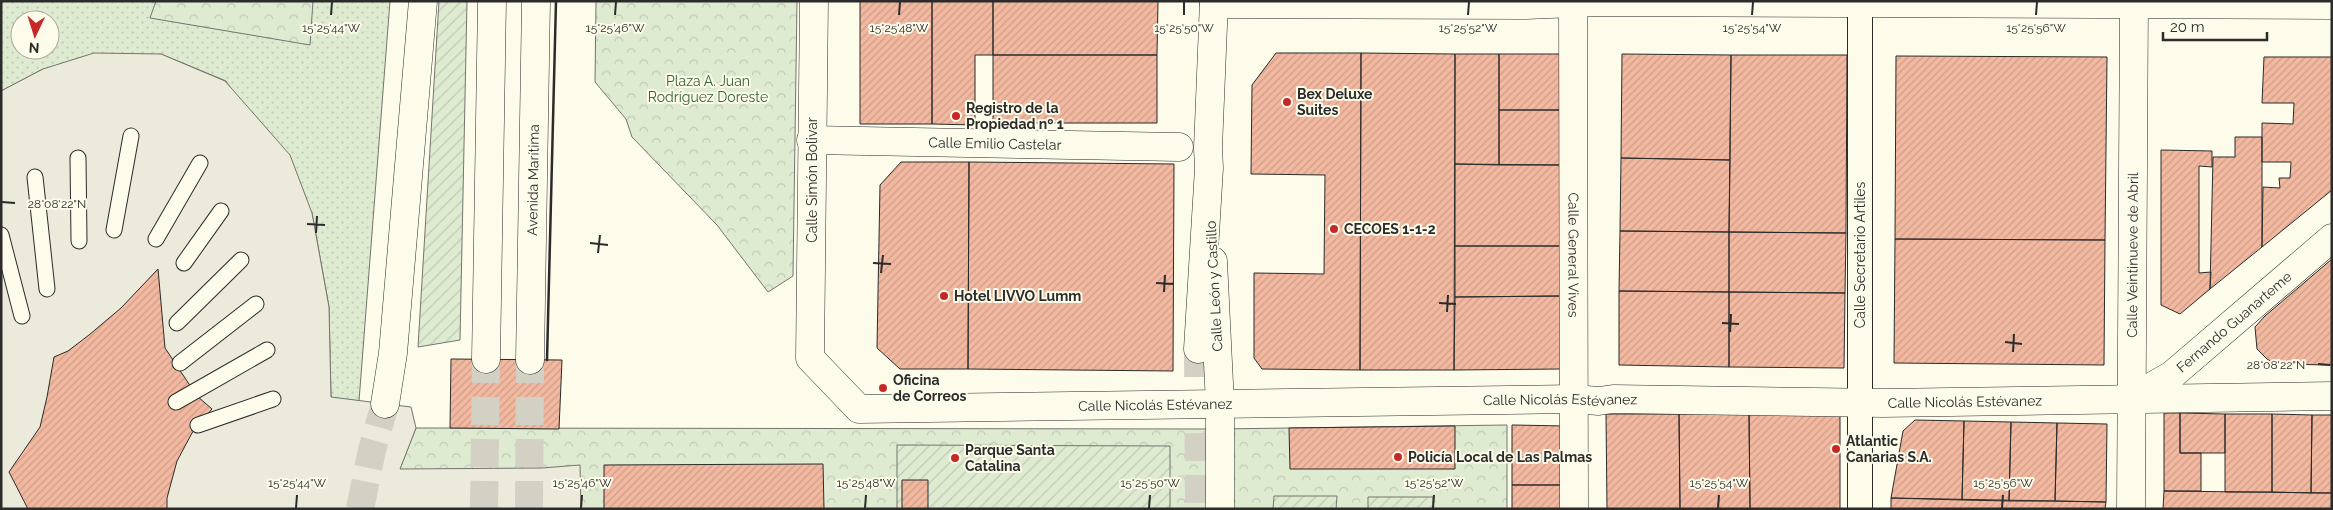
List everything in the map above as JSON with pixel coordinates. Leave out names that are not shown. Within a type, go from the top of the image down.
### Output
[{"type":"main road","points":[[385,404],[393,354],[423,1]]},
{"type":"main road","points":[[486,359],[492,1]]},
{"type":"main road","name":"Avenida Marítima","points":[[530,360],[536,1]]},
{"type":"main road","name":"Calle Simón Bolivar","points":[[810,358],[814,1]]},
{"type":"main road","points":[[1214,3],[1526,5],[1573,2],[2135,3],[2332,5]]},
{"type":"main road","name":"Calle General Vives","points":[[1573,2],[1574,509]]},
{"type":"main road","name":"Calle León y Castillo","points":[[1198,349],[1214,3]]},
{"type":"main road","name":"Calle Veintinueve de Abril","points":[[2131,509],[2130,399],[2135,3]]},
{"type":"main road","name":"Calle Emilio Castelar","points":[[811,140],[1179,148]]},
{"type":"main road","name":"Calle León y Castillo","points":[[1208,158],[1220,404],[1220,509]]},
{"type":"main road","name":"Fernando Guanarteme","points":[[2130,399],[2172,374],[2332,238]]},
{"type":"main road","name":"Calle Nicolás Estévanez","points":[[810,358],[859,408],[1574,399],[1599,402],[1613,399],[1858,402],[2332,396]]},
{"type":"street","name":"Calle Secretario Artiles","points":[[1860,3],[1861,375],[1858,402],[1860,509]]},
{"type":"street","points":[[1179,148],[1208,158]]},
{"type":"lane","points":[[114,230],[131,136]]},
{"type":"lane","points":[[78,158],[79,241]]},
{"type":"lane","points":[[156,239],[200,163]]},
{"type":"lane","points":[[35,177],[47,289]]},
{"type":"lane","points":[[184,263],[221,211]]},
{"type":"lane","points":[[1,235],[22,316]]},
{"type":"lane","points":[[177,323],[241,260]]},
{"type":"lane","points":[[180,363],[256,304]]},
{"type":"lane","points":[[176,402],[267,350]]},
{"type":"lane","points":[[198,425],[273,399]]},
{"type":"green space","points":[[1,1],[390,1],[359,401],[331,398],[329,307],[312,213],[226,81],[161,54],[43,69],[1,91]]},
{"type":"green space","points":[[156,1],[313,1],[310,45],[150,18]]},
{"type":"green space","points":[[439,1],[467,1],[460,340],[418,347]]},
{"type":"green space","name":"Plaza A. Juan Rodríguez Doreste","points":[[596,1],[797,1],[793,276],[768,292],[717,225],[632,137],[626,119],[595,82]]},
{"type":"green space","name":"Parque Santa Catalina","points":[[1507,425],[1507,509],[384,509],[416,428],[1219,429]]},
{"type":"green space","points":[[897,445],[1170,446],[1170,509],[897,509]]},
{"type":"green space","points":[[1274,496],[1337,496],[1336,509],[1273,509]]},
{"type":"green space","points":[[1368,497],[1433,497],[1433,509],[1368,509]]},
{"type":"shaded area","points":[[94,53],[161,54],[225,81],[290,155],[312,213],[329,307],[331,397],[411,407],[416,428],[400,469],[542,468],[580,465],[581,509],[1,509],[1,91],[43,69]]},
{"type":"building","points":[[860,1],[932,1],[932,124],[860,124]]},
{"type":"building","points":[[932,1],[993,1],[993,55],[975,55],[975,125],[932,124]]},
{"type":"building","points":[[993,1],[1158,1],[1157,55],[993,55]]},
{"type":"building","points":[[1276,53],[1361,53],[1360,370],[1262,369],[1254,358],[1254,273],[1324,274],[1325,175],[1251,174],[1252,85]]},
{"type":"building","points":[[1361,53],[1455,54],[1454,370],[1360,370]]},
{"type":"building","points":[[1455,54],[1499,54],[1499,165],[1455,164]]},
{"type":"building","points":[[1499,54],[1563,54],[1562,110],[1499,110]]},
{"type":"building","points":[[1622,54],[1731,55],[1730,160],[1621,158]]},
{"type":"building","points":[[993,55],[1157,55],[1157,123],[993,123]]},
{"type":"building","points":[[1731,55],[1847,55],[1846,233],[1729,232]]},
{"type":"building","points":[[1896,56],[2107,57],[2105,240],[1895,239]]},
{"type":"building","points":[[2264,57],[2332,57],[2332,190],[2262,247],[2263,187],[2280,188],[2279,178],[2290,178],[2291,162],[2262,162],[2262,123],[2293,124],[2294,103],[2262,103]]},
{"type":"building","points":[[1499,110],[1562,110],[1562,165],[1499,165]]},
{"type":"building","points":[[2235,137],[2262,137],[2262,247],[2210,289],[2213,157],[2235,157]]},
{"type":"building","points":[[2161,150],[2212,151],[2212,167],[2199,166],[2199,273],[2211,272],[2210,289],[2180,314],[2161,305]]},
{"type":"building","points":[[1621,158],[1730,160],[1729,232],[1620,231]]},
{"type":"building","points":[[901,162],[969,162],[968,369],[900,369],[877,348],[880,185]]},
{"type":"building","points":[[969,162],[1174,164],[1173,371],[968,369]]},
{"type":"building","points":[[1455,164],[1562,165],[1562,246],[1455,246]]},
{"type":"building","points":[[1620,231],[1729,232],[1729,292],[1619,291]]},
{"type":"building","points":[[1729,232],[1846,233],[1845,293],[1729,292]]},
{"type":"building","points":[[1895,239],[2105,240],[2104,365],[1894,363]]},
{"type":"building","points":[[1455,246],[1562,246],[1561,296],[1455,297]]},
{"type":"building","points":[[2332,259],[2332,365],[2276,364],[2267,359],[2257,349],[2255,327],[2265,316]]},
{"type":"building","points":[[158,269],[165,348],[197,396],[212,409],[192,433],[177,461],[167,498],[167,509],[28,509],[9,472],[40,427],[54,357],[68,351],[121,308]]},
{"type":"building","points":[[1619,291],[1729,292],[1729,367],[1619,365]]},
{"type":"building","points":[[1729,292],[1845,293],[1844,368],[1729,367]]},
{"type":"building","points":[[1561,296],[1561,369],[1454,370],[1455,297]]},
{"type":"building","points":[[451,359],[562,360],[559,429],[450,428]]},
{"type":"building","points":[[1840,412],[1840,509],[1750,509],[1749,413]]},
{"type":"building","points":[[1749,413],[1750,509],[1680,509],[1679,414]]},
{"type":"building","points":[[2164,413],[2180,413],[2180,453],[2201,453],[2201,491],[2164,491]]},
{"type":"building","points":[[2180,413],[2225,414],[2225,453],[2180,453]]},
{"type":"building","points":[[1606,414],[1679,414],[1680,509],[1607,509]]},
{"type":"building","points":[[2225,414],[2272,414],[2272,492],[2225,492]]},
{"type":"building","points":[[2272,414],[2312,415],[2311,493],[2272,492]]},
{"type":"building","points":[[2312,415],[2332,415],[2332,493],[2311,493]]},
{"type":"building","points":[[1915,420],[1964,421],[1962,500],[1891,498],[1903,431]]},
{"type":"building","points":[[1964,421],[2011,422],[2009,501],[1962,500]]},
{"type":"building","points":[[2011,422],[2057,423],[2055,501],[2009,501]]},
{"type":"building","points":[[2057,423],[2107,424],[2106,502],[2055,501]]},
{"type":"building","points":[[1512,425],[1566,426],[1566,485],[1512,485]]},
{"type":"building","points":[[1455,426],[1455,469],[1290,469],[1289,428]]},
{"type":"building","points":[[823,464],[824,509],[604,509],[604,465]]},
{"type":"building","points":[[902,480],[928,480],[928,509],[902,509]]},
{"type":"building","points":[[1512,485],[1566,485],[1566,509],[1512,509]]},
{"type":"building","points":[[2164,491],[2332,493],[2332,509],[2163,509]]},
{"type":"building","points":[[1891,498],[2106,502],[2105,509],[1891,509]]},
{"type":"tunnel","points":[[1198,349],[1199,509]]},
{"type":"tunnel","points":[[484,509],[486,359]]},
{"type":"tunnel","points":[[529,509],[530,360]]},
{"type":"tunnel","points":[[360,509],[372,450],[385,404]]},
{"type":"wall","points":[[547,360],[556,1]]},
{"type":"place","name":"Bex Deluxe Suites","points":[[1287,102]]},
{"type":"place","name":"Registro de la Propiedad nº 1","points":[[956,116]]},
{"type":"place","name":"CECOES 1-1-2","points":[[1334,229]]},
{"type":"place","name":"Hotel LIVVO Lumm","points":[[944,296]]},
{"type":"place","name":"Oficina de Correos","points":[[883,388]]},
{"type":"place","name":"Atlantic Canarias S.A.","points":[[1836,449]]},
{"type":"place","name":"Policía Local de Las Palmas","points":[[1398,457]]},
{"type":"place","name":"Parque Santa Catalina","points":[[955,458]]}]
